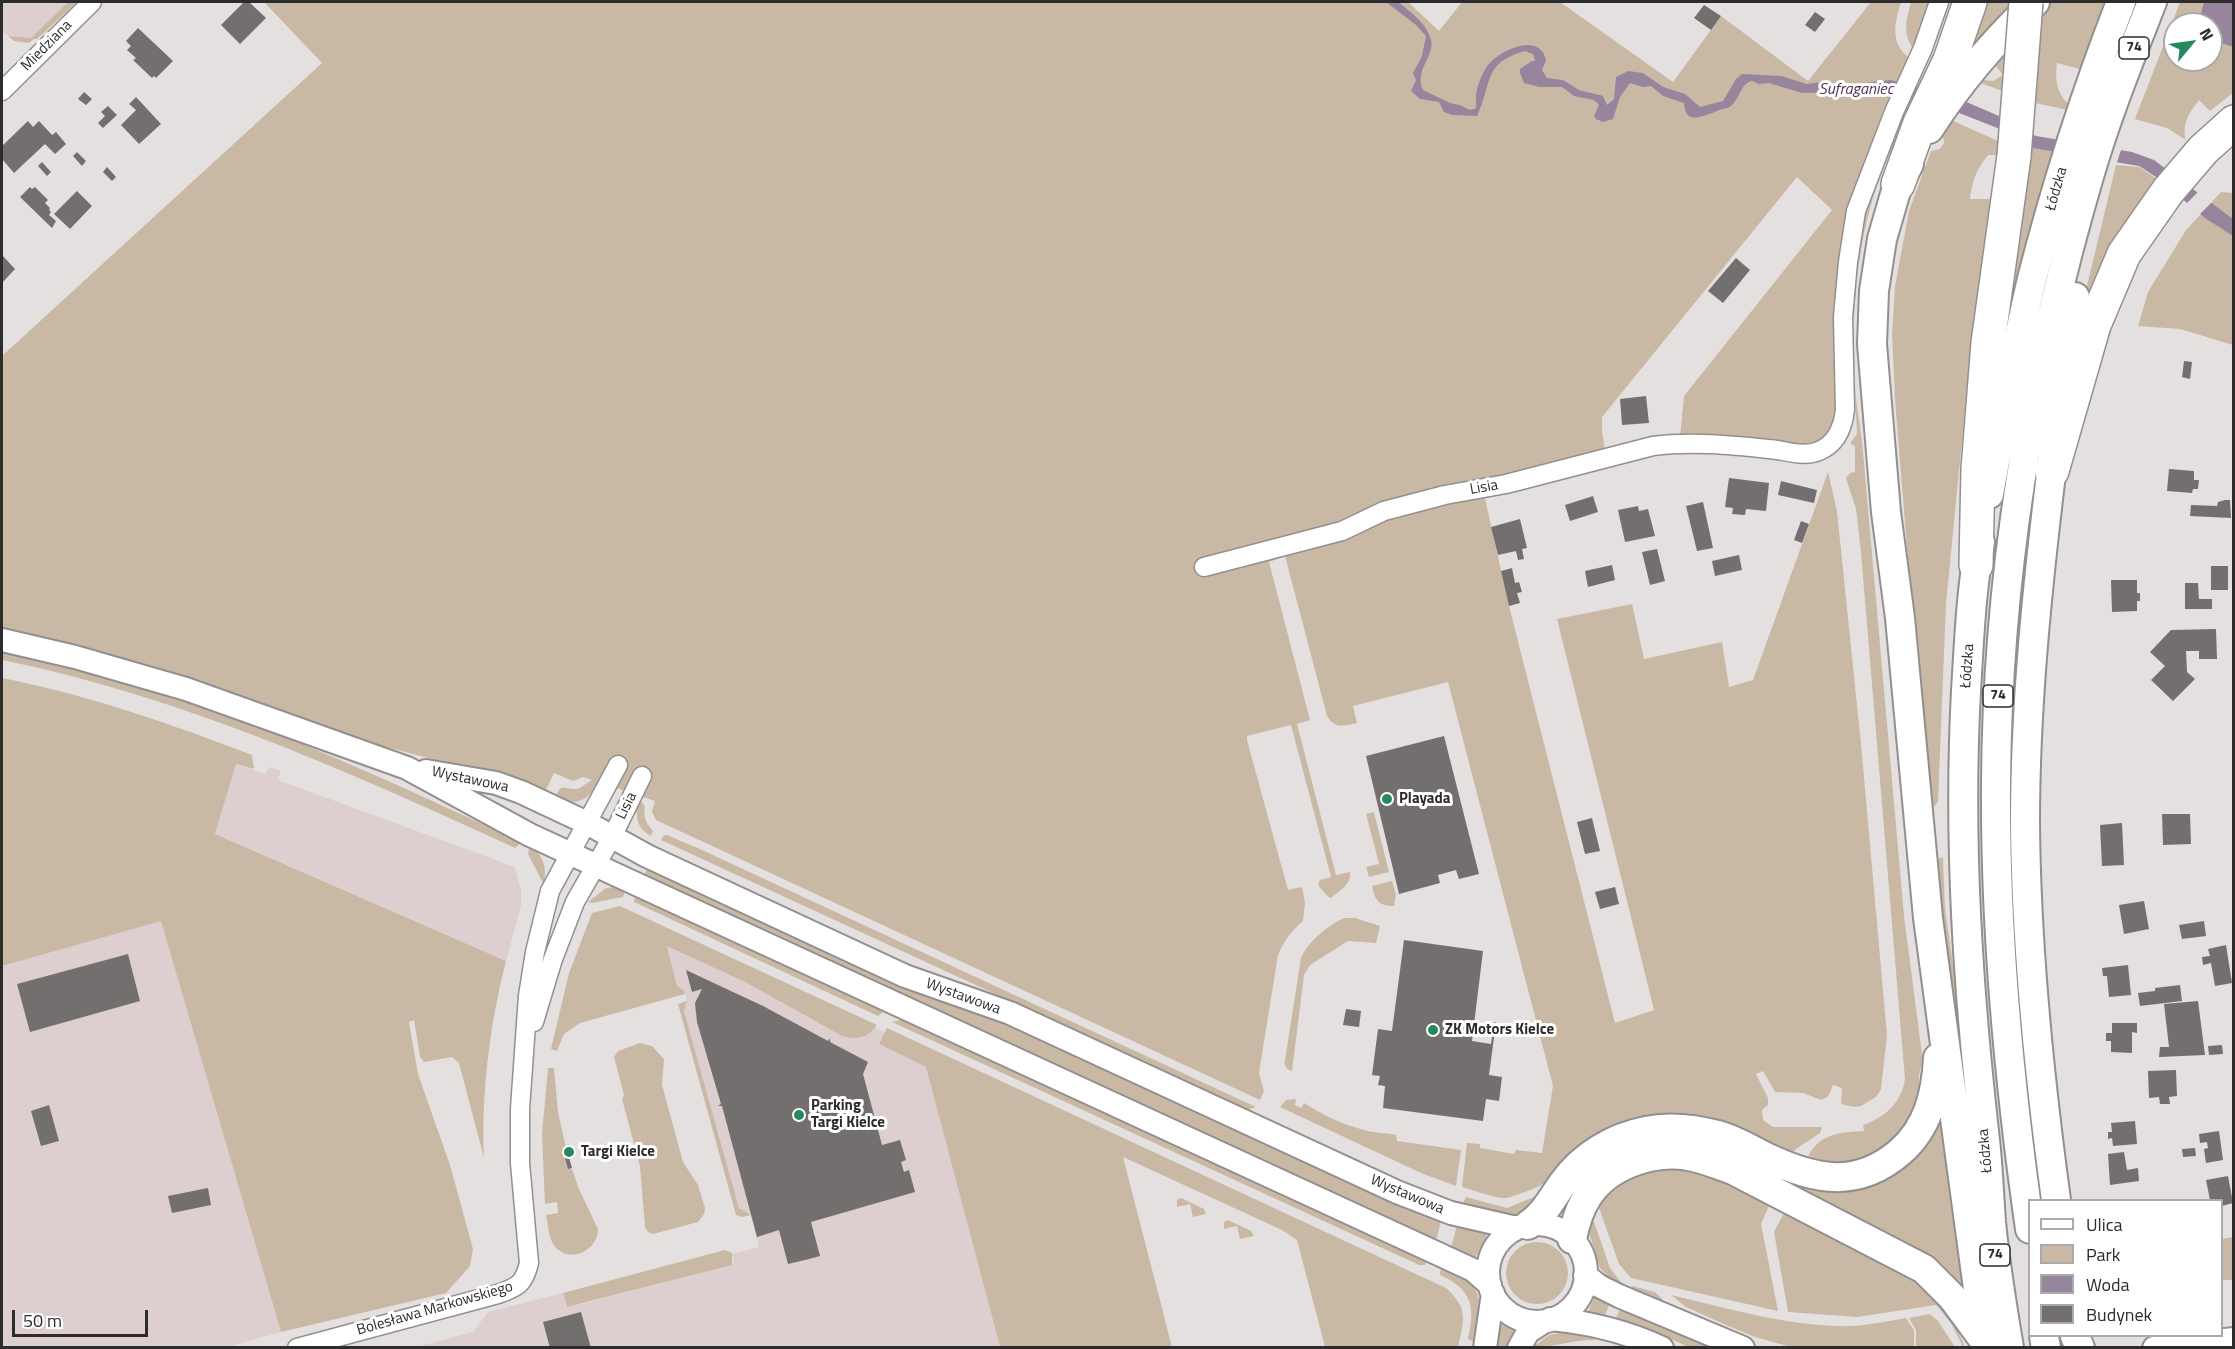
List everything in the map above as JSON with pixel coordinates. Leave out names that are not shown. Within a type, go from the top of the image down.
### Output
[{"type":"highway","points":[[1898,184],[1915,121],[1948,60],[1970,2]]},
{"type":"highway","points":[[1976,565],[1978,469],[1988,343],[2014,156],[2026,2]]},
{"type":"highway","points":[[2052,471],[2094,325],[2124,254],[2147,218],[2203,150],[2234,122]]},
{"type":"main road","points":[[1948,60],[2005,30],[2035,2]]},
{"type":"main road","name":"Łódzka","points":[[1994,1346],[1991,1223],[1966,924],[1963,756],[1976,565],[2008,385],[2032,279],[2078,166],[2103,90],[2121,2]]},
{"type":"main road","name":"Łódzka","points":[[2103,90],[2152,2]]},
{"type":"main road","name":"Łódzka","points":[[2028,1214],[2003,1001],[1996,840],[1998,701],[2006,590],[2025,450],[2051,321],[2078,166]]},
{"type":"main road","name":"74","points":[[2056,1199],[2041,1082],[2033,990],[2025,826],[2031,662],[2038,584],[2058,401],[2076,290],[2078,166]]},
{"type":"main road","points":[[1898,184],[1882,239],[1874,291],[1872,344],[1886,512],[1900,618],[1928,918],[1940,1011],[1994,1346]]},
{"type":"main road","points":[[1572,1239],[1576,1222],[1589,1194],[1621,1167],[1655,1157],[1686,1155],[1738,1158],[1838,1178],[1861,1175],[1876,1169],[1910,1144],[1922,1128],[1934,1095],[1937,1077],[1940,1011]]},
{"type":"main road","points":[[1524,1226],[1548,1207],[1564,1181],[1587,1158],[1603,1147],[1629,1135],[1659,1128],[1692,1130],[1719,1136],[1738,1158],[1811,1210],[1924,1269],[1952,1297],[1994,1346]]},
{"type":"street","name":"Miedziana","points":[[2,91],[92,2]]},
{"type":"street","points":[[1939,2],[1948,60]]},
{"type":"street","name":"Lisia","points":[[1204,567],[1342,531],[1384,512],[1445,495],[1506,484],[1653,446],[1674,443],[1770,449],[1799,454],[1824,448],[1839,434],[1845,410],[1843,317],[1856,211],[1915,121]]},
{"type":"street","name":"Wystawowa","points":[[2,640],[75,657],[186,689],[407,768],[530,835],[1473,1270],[1491,1289]]},
{"type":"street","name":"Lisia","points":[[587,823],[618,765]]},
{"type":"street","name":"Wystawowa","points":[[407,768],[496,783],[521,792],[587,823],[647,856],[894,971],[1010,1014],[1422,1203],[1477,1220],[1524,1226]]},
{"type":"street","name":"Lisia","points":[[612,837],[642,776]]},
{"type":"street","name":"Bolesława Markowskiego","points":[[297,1347],[498,1294],[520,1284],[525,1278],[529,1263],[520,1163],[520,1108],[526,1053],[528,996],[535,951],[550,891],[587,823]]},
{"type":"street","name":"Bolesława Markowskiego","points":[[526,1053],[553,959],[576,902],[612,837]]},
{"type":"street","points":[[1485,1347],[1491,1289],[1489,1265],[1492,1255],[1503,1238],[1524,1226],[1538,1224],[1557,1228],[1572,1239],[1581,1252],[1586,1275],[1578,1299],[1566,1312],[1528,1332],[1519,1347]]},
{"type":"street","points":[[1586,1275],[1599,1286],[1619,1296],[1743,1347]]},
{"type":"street","points":[[1491,1289],[1506,1310],[1514,1316],[1535,1322],[1548,1320],[1588,1324],[1662,1347]]},
{"type":"street","points":[[2154,1347],[2234,1339]]},
{"type":"shaded area","points":[[2,2],[68,2],[31,39],[8,36],[2,30]]},
{"type":"shaded area","points":[[236,764],[265,774],[269,767],[281,771],[278,780],[515,867],[521,890],[521,906],[506,961],[215,834]]},
{"type":"shaded area","points":[[161,920],[281,1332],[227,1347],[2,1348],[2,966]]},
{"type":"shaded area","points":[[667,945],[745,982],[842,1036],[863,1037],[875,1027],[885,1033],[879,1044],[926,1066],[1000,1347],[413,1348],[473,1332],[488,1312],[563,1293],[566,1307],[582,1304],[734,1264],[732,1254],[759,1247],[751,1215],[739,1208],[684,1011],[687,1001],[684,990],[677,986]]},
{"type":"green space","points":[[68,2],[77,2],[37,39],[29,43],[14,41],[8,36],[31,38]]},
{"type":"green space","points":[[264,2],[1408,2],[1439,31],[1462,2],[1560,2],[1673,82],[1721,16],[1808,81],[1871,2],[1901,2],[1897,17],[1896,39],[1903,52],[1910,58],[1883,111],[1851,203],[1840,412],[1833,434],[1816,446],[1680,437],[1684,396],[1832,210],[1797,177],[1602,417],[1605,452],[1484,494],[1509,606],[1615,1023],[1654,1010],[1557,619],[1632,604],[1644,659],[1722,642],[1729,687],[1753,680],[1828,472],[1837,511],[1887,1035],[1881,1089],[1876,1097],[1861,1106],[1854,1107],[1841,1104],[1842,1088],[1833,1085],[1828,1097],[1821,1100],[1803,1093],[1775,1092],[1763,1071],[1756,1074],[1768,1098],[1768,1105],[1762,1110],[1763,1120],[1773,1127],[1822,1127],[1820,1133],[1791,1155],[1748,1131],[1706,1116],[1684,1113],[1662,1114],[1638,1118],[1597,1134],[1571,1152],[1545,1183],[1520,1194],[1502,1198],[1462,1187],[1467,1143],[1480,1144],[1480,1148],[1514,1154],[1516,1150],[1542,1153],[1553,1086],[1448,682],[1353,706],[1357,723],[1344,726],[1333,723],[1327,716],[1285,556],[1269,562],[1310,720],[1297,724],[1336,875],[1350,872],[1350,876],[1344,887],[1331,898],[1318,885],[1320,880],[1331,877],[1291,725],[1247,736],[1288,890],[1302,887],[1305,902],[1303,921],[1288,936],[1278,955],[1259,1073],[1264,1091],[1260,1100],[656,820],[652,812],[655,801],[599,782],[590,794],[580,801],[569,802],[554,799],[561,788],[578,789],[592,780],[583,777],[573,781],[554,773],[544,794],[489,774],[341,735],[192,679],[125,659],[2,629],[2,356],[322,63]]},
{"type":"green space","points":[[1911,2],[1931,2],[1924,24],[1912,47],[1906,30]]},
{"type":"green space","points":[[1984,2],[2011,2],[2010,10],[1970,53]]},
{"type":"green space","points":[[2050,2],[2112,2],[2083,70],[2057,63],[2056,75],[2059,91],[2070,105],[2068,110],[2035,103],[2041,11]]},
{"type":"green space","points":[[2180,2],[2204,2],[2201,12],[2176,12]]},
{"type":"green space","points":[[2223,44],[2233,47],[2233,93],[2210,111],[2199,100],[2186,123],[2186,140],[2167,128],[2135,119],[2163,46],[2163,72],[2223,72]]},
{"type":"green space","points":[[2008,49],[2005,92],[1975,81],[1976,79],[1993,81],[2003,75],[1995,65]]},
{"type":"green space","points":[[1903,117],[1908,119],[1891,150],[1878,182],[1861,248],[1854,315],[1857,263],[1868,206],[1884,160]]},
{"type":"green space","points":[[1949,119],[1998,141],[1997,155],[1988,155],[1978,171],[1973,181],[1970,199],[1990,199],[1969,368],[1946,604],[1938,802],[1933,808],[1908,560],[1892,334],[1895,286],[1909,211],[1931,151],[1940,149],[1944,143],[1942,131]]},
{"type":"green space","points":[[2032,148],[2055,152],[2007,339]]},
{"type":"green space","points":[[2116,165],[2139,167],[2157,179],[2143,197],[2120,236],[2074,340]]},
{"type":"green space","points":[[2221,192],[2233,193],[2233,345],[2180,329],[2138,326],[2148,292],[2186,230]]},
{"type":"green space","points":[[1855,387],[1862,441],[1904,916],[1923,1062],[1914,1110],[1908,1125],[1898,1137],[1885,1148],[1870,1156],[1838,1163],[1823,1162],[1808,1157],[1812,1149],[1824,1139],[1847,1132],[1864,1131],[1863,1125],[1879,1118],[1896,1102],[1905,1079],[1861,553],[1856,509],[1846,478],[1850,473],[1855,472],[1855,446],[1850,443],[1857,434]]},
{"type":"green space","points":[[2,651],[131,683],[217,711],[349,764],[521,842],[515,848],[327,764],[200,715],[135,694],[2,660]]},
{"type":"green space","points":[[2,678],[128,711],[252,755],[254,769],[236,764],[215,834],[506,961],[495,1009],[485,1084],[484,1158],[459,1063],[452,1057],[424,1062],[420,1057],[414,1020],[409,1022],[418,1074],[450,1165],[473,1249],[470,1266],[446,1293],[281,1332],[161,921],[2,966]]},
{"type":"green space","points":[[638,800],[644,805],[646,820],[653,831],[651,836],[642,829],[638,821]]},
{"type":"green space","points":[[1374,812],[1389,872],[1369,877],[1366,867],[1379,864],[1366,814]]},
{"type":"green space","points":[[664,835],[702,850],[1256,1107],[1247,1110],[661,840]]},
{"type":"green space","points":[[530,846],[539,854],[543,862],[544,883],[528,854]]},
{"type":"green space","points":[[1943,857],[1945,909],[1960,1014],[1982,1215],[1934,871],[1937,859]]},
{"type":"green space","points":[[647,869],[1024,1032],[1394,1204],[1441,1221],[1436,1240],[644,875]]},
{"type":"green space","points":[[1392,881],[1396,895],[1394,906],[1384,905],[1374,895],[1372,886]]},
{"type":"green space","points":[[615,887],[625,890],[623,897],[588,902],[606,888]]},
{"type":"green space","points":[[635,895],[883,1012],[878,1016],[634,902]]},
{"type":"green space","points":[[620,906],[877,1025],[870,1033],[862,1037],[842,1036],[745,982],[667,946],[677,986],[684,990],[685,994],[580,1023],[564,1034],[557,1051],[551,1049],[569,973],[592,913]]},
{"type":"green space","points":[[1344,918],[1355,918],[1380,926],[1376,943],[1348,941],[1310,965],[1304,975],[1292,1071],[1286,1067],[1285,1062],[1301,958],[1308,946],[1319,935]]},
{"type":"green space","points":[[687,1001],[684,1011],[739,1208],[751,1215],[742,1217],[736,1215],[678,1004]]},
{"type":"green space","points":[[903,1019],[1427,1260],[1425,1265],[1419,1265],[892,1022]]},
{"type":"green space","points":[[887,1028],[1446,1288],[1458,1302],[1463,1315],[1458,1347],[1325,1347],[1297,1240],[1282,1230],[1123,1157],[1172,1347],[1000,1347],[926,1067],[879,1044]]},
{"type":"green space","points":[[640,1043],[652,1046],[664,1059],[662,1085],[683,1162],[698,1185],[705,1208],[698,1222],[653,1234],[645,1227],[640,1166],[622,1099],[624,1095],[614,1057],[618,1051]]},
{"type":"green space","points":[[548,1068],[554,1068],[558,1112],[567,1153],[563,1154],[568,1169],[572,1169],[598,1229],[593,1244],[581,1253],[573,1255],[566,1254],[553,1244],[546,1215],[558,1213],[557,1202],[545,1204],[542,1134]]},
{"type":"green space","points":[[1295,1099],[1295,1105],[1301,1108],[1304,1103],[1347,1125],[1396,1135],[1397,1141],[1461,1150],[1456,1186],[1421,1173],[1280,1107],[1286,1100]]},
{"type":"green space","points":[[1942,1111],[1945,1111],[1970,1298],[1968,1301],[1941,1271],[1902,1243],[1743,1165],[1702,1149],[1672,1145],[1657,1146],[1630,1153],[1605,1167],[1575,1197],[1568,1194],[1585,1174],[1604,1158],[1624,1147],[1668,1138],[1715,1145],[1805,1184],[1818,1187],[1846,1187],[1860,1184],[1886,1175],[1909,1160],[1919,1149]]},
{"type":"green space","points":[[1668,1168],[1708,1177],[1769,1206],[1761,1224],[1778,1311],[1631,1278],[1619,1264],[1598,1205],[1630,1180]]},
{"type":"green space","points":[[1541,1194],[1526,1212],[1514,1216],[1462,1205],[1466,1197],[1507,1208]]},
{"type":"green space","points":[[1181,1198],[1204,1209],[1206,1214],[1193,1217],[1190,1204],[1177,1207],[1177,1200]]},
{"type":"green space","points":[[1784,1213],[1915,1277],[1953,1320],[1965,1347],[1951,1323],[1936,1305],[1857,1317],[1788,1312],[1774,1232]]},
{"type":"green space","points":[[1592,1216],[1610,1268],[1620,1281],[1619,1284],[1613,1282],[1600,1268],[1588,1230]]},
{"type":"green space","points":[[1228,1220],[1251,1231],[1254,1236],[1240,1239],[1237,1226],[1224,1229],[1224,1222]]},
{"type":"green space","points":[[1457,1225],[1487,1233],[1475,1258],[1451,1248]]},
{"type":"green space","points":[[2233,1237],[2233,1280],[2223,1280],[2223,1239]]},
{"type":"green space","points":[[1531,1242],[1543,1242],[1559,1251],[1566,1261],[1568,1273],[1566,1285],[1559,1295],[1543,1304],[1531,1304],[1520,1299],[1511,1290],[1506,1279],[1506,1267],[1511,1256],[1520,1247]]},
{"type":"green space","points":[[725,1250],[732,1253],[732,1265],[567,1307],[563,1293]]},
{"type":"green space","points":[[1442,1266],[1467,1281],[1478,1296],[1480,1305],[1476,1343],[1468,1339],[1471,1318],[1469,1301],[1459,1287],[1440,1275]]},
{"type":"green space","points":[[1632,1286],[1655,1292],[1672,1309],[1630,1289]]},
{"type":"green space","points":[[1671,1295],[1807,1324],[1852,1326],[1906,1318],[1914,1330],[1914,1347],[1791,1347],[1755,1337],[1726,1325],[1686,1307]]},
{"type":"green space","points":[[1595,1296],[1610,1302],[1604,1318],[1588,1312]]},
{"type":"green space","points":[[1621,1307],[1710,1347],[1688,1347],[1665,1336],[1615,1320]]},
{"type":"green space","points":[[1930,1314],[1938,1321],[1955,1347],[1916,1347],[1916,1330],[1909,1318]]},
{"type":"green space","points":[[1504,1324],[1514,1330],[1508,1347],[1495,1348],[1499,1326]]},
{"type":"green space","points":[[1571,1331],[1590,1335],[1594,1340],[1532,1348],[1549,1335]]},
{"type":"water","name":"Sufraganiec","points":[[1386,2],[1398,2],[1418,19],[1429,34],[1430,52],[1421,76],[1423,90],[1470,110],[1476,108],[1479,84],[1484,71],[1491,62],[1508,51],[1527,45],[1535,46],[1542,51],[1546,60],[1542,70],[1547,78],[1563,80],[1579,90],[1603,96],[1607,105],[1614,99],[1616,77],[1628,71],[1643,73],[1663,87],[1685,94],[1700,107],[1723,101],[1736,79],[1742,74],[1781,76],[1807,84],[1822,82],[1847,85],[1891,80],[1964,101],[1999,116],[2036,136],[2132,152],[2154,160],[2233,219],[2233,236],[2205,218],[2156,177],[2139,166],[2032,148],[2000,129],[1954,111],[1890,92],[1802,93],[1769,83],[1759,84],[1752,81],[1745,85],[1737,99],[1728,108],[1696,118],[1688,115],[1684,103],[1663,96],[1651,86],[1643,87],[1630,83],[1620,97],[1613,119],[1603,122],[1594,116],[1599,105],[1594,100],[1574,96],[1562,87],[1539,87],[1524,83],[1520,69],[1535,61],[1533,54],[1525,51],[1511,56],[1495,68],[1477,116],[1452,115],[1444,112],[1439,102],[1420,99],[1411,91],[1416,80],[1413,73],[1422,56],[1426,36],[1416,25]]},
{"type":"water","points":[[2204,2],[2233,2],[2233,47],[2223,44],[2223,12],[2201,12]]},
{"type":"pier","points":[[2086,141],[2122,147],[2116,165],[2080,159]]},
{"type":"pier","points":[[2200,190],[2213,201],[2198,216],[2185,205]]},
{"type":"building","points":[[244,2],[249,2],[266,18],[240,44],[221,25]]},
{"type":"building","points":[[1704,5],[1721,16],[1711,30],[1694,18]]},
{"type":"building","points":[[1815,12],[1825,19],[1815,32],[1805,25]]},
{"type":"building","points":[[138,28],[173,61],[156,78],[154,76],[152,78],[133,60],[136,58],[127,50],[131,46],[126,41]]},
{"type":"building","points":[[84,92],[92,99],[86,105],[78,99]]},
{"type":"building","points":[[136,97],[161,124],[139,144],[121,125],[136,110],[129,104]]},
{"type":"building","points":[[108,106],[117,115],[103,128],[98,123],[105,116],[101,112]]},
{"type":"building","points":[[28,121],[33,127],[39,121],[52,135],[56,132],[66,144],[55,154],[45,144],[14,173],[2,159],[2,146]]},
{"type":"building","points":[[77,152],[86,161],[82,166],[73,156]]},
{"type":"building","points":[[42,162],[51,172],[47,176],[38,166]]},
{"type":"building","points":[[107,167],[116,177],[112,181],[103,172]]},
{"type":"building","points":[[30,187],[32,189],[35,187],[48,200],[45,203],[50,208],[49,215],[56,221],[52,228],[20,197]]},
{"type":"building","points":[[77,191],[92,206],[70,229],[54,214]]},
{"type":"building","points":[[2,255],[15,269],[2,283]]},
{"type":"building","points":[[1736,258],[1750,270],[1723,303],[1708,291]]},
{"type":"building","points":[[2184,361],[2192,362],[2190,379],[2182,377]]},
{"type":"building","points":[[1646,396],[1649,423],[1622,425],[1620,399]]},
{"type":"building","points":[[2169,469],[2194,471],[2194,480],[2199,480],[2198,489],[2193,489],[2192,493],[2167,491]]},
{"type":"building","points":[[1729,478],[1769,483],[1766,511],[1746,509],[1745,515],[1732,514],[1733,508],[1725,507]]},
{"type":"building","points":[[1781,481],[1817,490],[1814,503],[1778,495]]},
{"type":"building","points":[[1593,496],[1598,512],[1570,521],[1565,505]]},
{"type":"building","points":[[2230,500],[2231,518],[2190,516],[2191,505],[2217,506],[2218,502]]},
{"type":"building","points":[[1703,502],[1713,548],[1697,551],[1686,506]]},
{"type":"building","points":[[1638,506],[1639,511],[1648,509],[1655,536],[1625,542],[1618,510]]},
{"type":"building","points":[[1520,519],[1527,548],[1522,549],[1524,559],[1518,560],[1516,551],[1498,555],[1491,527]]},
{"type":"building","points":[[1801,521],[1809,524],[1802,543],[1794,540]]},
{"type":"building","points":[[1657,549],[1665,581],[1650,585],[1642,552]]},
{"type":"building","points":[[1739,555],[1742,570],[1715,576],[1712,561]]},
{"type":"building","points":[[1612,565],[1615,580],[1588,587],[1585,571]]},
{"type":"building","points":[[2211,566],[2228,566],[2228,590],[2211,590]]},
{"type":"building","points":[[1512,568],[1515,583],[1519,582],[1522,592],[1517,593],[1520,603],[1509,606],[1501,571]]},
{"type":"building","points":[[2111,580],[2137,580],[2137,593],[2140,593],[2140,601],[2137,601],[2137,611],[2112,612]]},
{"type":"building","points":[[2185,583],[2198,583],[2199,599],[2212,599],[2212,609],[2185,609]]},
{"type":"building","points":[[2216,629],[2217,659],[2199,659],[2199,651],[2186,651],[2187,672],[2195,679],[2173,701],[2151,680],[2165,666],[2150,652],[2171,630]]},
{"type":"building","points":[[1444,736],[1479,874],[1459,879],[1456,870],[1438,875],[1440,883],[1399,894],[1366,756]]},
{"type":"building","points":[[2162,814],[2190,814],[2191,844],[2163,845]]},
{"type":"building","points":[[1592,818],[1600,851],[1585,854],[1577,822]]},
{"type":"building","points":[[2122,823],[2124,865],[2102,866],[2100,825]]},
{"type":"building","points":[[1615,887],[1619,904],[1600,909],[1595,892]]},
{"type":"building","points":[[2144,901],[2149,929],[2124,934],[2119,905]]},
{"type":"building","points":[[2204,921],[2206,936],[2182,939],[2179,925]]},
{"type":"building","name":"ZK Motors Kielce","points":[[1404,940],[1483,951],[1472,1041],[1491,1044],[1494,1022],[1496,1023],[1489,1075],[1502,1077],[1499,1101],[1486,1099],[1483,1121],[1383,1108],[1385,1086],[1378,1085],[1380,1076],[1372,1075],[1378,1029],[1392,1031]]},
{"type":"building","points":[[2226,945],[2232,983],[2215,986],[2211,963],[2203,965],[2202,957],[2210,956],[2208,949]]},
{"type":"building","points":[[128,954],[140,1001],[30,1032],[17,984]]},
{"type":"building","points":[[2128,965],[2131,995],[2109,997],[2107,976],[2103,976],[2102,968]]},
{"type":"building","name":"Parking Targi Kielce","points":[[686,970],[763,1006],[828,1041],[830,1038],[830,1042],[868,1062],[863,1074],[882,1145],[900,1140],[906,1160],[901,1162],[904,1172],[909,1170],[915,1192],[811,1222],[820,1256],[788,1264],[779,1230],[757,1237],[722,1106],[718,1106],[721,1104],[697,1022],[695,1003],[702,989],[692,992]]},
{"type":"building","points":[[2180,985],[2182,1001],[2140,1006],[2138,993]]},
{"type":"building","points":[[2198,1001],[2205,1055],[2159,1057],[2160,1047],[2169,1047],[2164,1004]]},
{"type":"building","points":[[1346,1009],[1361,1011],[1359,1027],[1343,1025]]},
{"type":"building","points":[[2112,1023],[2137,1023],[2137,1033],[2132,1032],[2132,1053],[2111,1052],[2111,1041],[2106,1041],[2106,1033],[2112,1033]]},
{"type":"building","points":[[2222,1045],[2223,1054],[2209,1055],[2208,1046]]},
{"type":"building","points":[[2176,1070],[2177,1096],[2169,1097],[2170,1104],[2160,1104],[2159,1097],[2149,1098],[2148,1071]]},
{"type":"building","points":[[49,1105],[59,1141],[41,1146],[31,1111]]},
{"type":"building","points":[[2135,1121],[2137,1144],[2113,1146],[2112,1138],[2108,1139],[2108,1132],[2112,1132],[2111,1123]]},
{"type":"building","points":[[2219,1131],[2223,1160],[2206,1163],[2204,1149],[2208,1148],[2207,1142],[2200,1143],[2199,1134]]},
{"type":"building","points":[[2195,1148],[2196,1156],[2183,1157],[2182,1149]]},
{"type":"building","points":[[2124,1152],[2127,1170],[2138,1168],[2139,1181],[2110,1185],[2108,1154]]},
{"type":"building","points":[[568,1154],[572,1168],[568,1169],[564,1155]]},
{"type":"building","points":[[2228,1176],[2233,1203],[2223,1206],[2223,1199],[2210,1199],[2206,1180]]},
{"type":"building","points":[[208,1188],[211,1205],[172,1213],[168,1196]]},
{"type":"building","points":[[581,1312],[591,1348],[550,1348],[543,1322]]},
{"type":"place","name":"Playada","points":[[1387,799]]},
{"type":"place","name":"ZK Motors Kielce","points":[[1433,1030]]},
{"type":"place","name":"Parking Targi Kielce","points":[[799,1115]]},
{"type":"place","name":"Targi Kielce","points":[[569,1152]]}]
